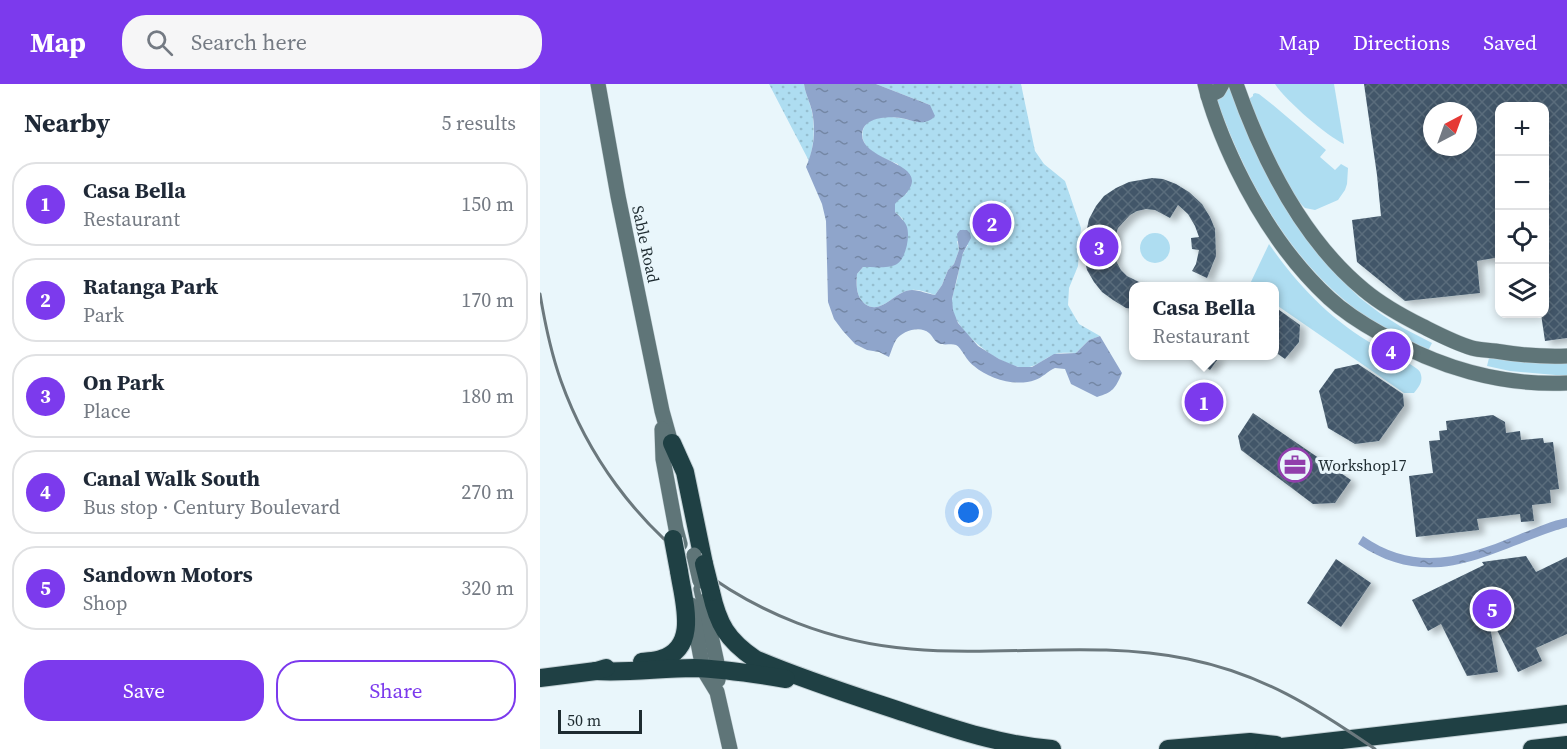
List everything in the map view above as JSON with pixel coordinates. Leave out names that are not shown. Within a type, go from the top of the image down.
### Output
[{"type":"highway","points":[[672,443],[685,472],[706,588],[721,624],[732,641],[743,651],[755,659],[837,691],[996,741],[1052,749]]},
{"type":"highway","points":[[540,678],[663,659],[674,653],[685,639],[687,626],[676,537]]},
{"type":"highway","points":[[596,671],[694,668],[786,679],[837,691]]},
{"type":"highway","points":[[1264,749],[1567,714]]},
{"type":"highway","points":[[1168,749],[1250,742],[1283,746]]},
{"type":"highway","points":[[1532,749],[1567,745]]},
{"type":"main road","name":"Sable Road","points":[[598,84],[618,196],[662,411],[672,443]]},
{"type":"main road","points":[[1222,84],[1218,91],[1207,90],[1232,158],[1248,192],[1287,252],[1330,299],[1395,343],[1455,369],[1510,381],[1567,383]]},
{"type":"main road","points":[[1236,84],[1262,149],[1292,204],[1329,257],[1365,291],[1386,307],[1409,320],[1474,349],[1531,356],[1567,356]]},
{"type":"main road","name":"Sable Road","points":[[662,411],[663,459],[676,537]]},
{"type":"main road","points":[[682,573],[711,670],[730,749]]},
{"type":"main road","points":[[706,588],[711,670]]},
{"type":"shaded area","points":[[769,84],[804,84],[814,125],[809,161]]},
{"type":"shaded area","points":[[876,84],[1021,84],[1035,151],[1044,164],[1065,181],[1081,228],[1078,266],[1069,288],[1068,305],[1079,324],[1100,336],[1089,340],[1076,353],[1055,354],[1024,368],[1009,364],[988,352],[961,326],[952,307],[961,260],[968,245],[957,241],[959,250],[954,264],[948,270],[935,295],[918,290],[906,291],[877,307],[871,307],[862,301],[857,290],[857,274],[863,267],[891,266],[903,219],[895,212],[895,203],[907,193],[898,164],[878,156],[868,148],[863,140],[863,130],[866,124],[879,118],[895,117],[916,122],[930,105]]},
{"type":"shaded area","points":[[1211,84],[1228,84],[1332,270],[1360,298],[1381,314],[1432,343],[1428,351],[1382,328],[1363,315],[1343,299],[1298,253],[1263,200],[1248,172]]},
{"type":"shaded area","points":[[1275,84],[1334,84],[1344,144],[1307,117]]},
{"type":"shaded area","points":[[1255,93],[1273,105],[1326,150],[1320,157],[1335,170],[1341,164],[1348,168],[1347,184],[1338,200],[1315,210],[1305,208],[1296,199],[1267,147],[1249,99]]},
{"type":"shaded area","points":[[1155,233],[1165,238],[1170,248],[1165,258],[1155,263],[1145,258],[1140,248],[1145,238]]},
{"type":"shaded area","points":[[1269,244],[1304,288],[1330,314],[1380,349],[1417,369],[1421,375],[1419,386],[1414,393],[1404,393],[1279,307],[1279,282],[1251,282]]},
{"type":"shaded area","points":[[1489,358],[1567,364],[1567,376],[1510,371],[1487,366]]},
{"type":"water","points":[[804,84],[876,84],[930,105],[935,116],[925,122],[890,117],[877,119],[863,128],[865,143],[872,151],[910,174],[912,181],[907,193],[895,204],[895,212],[904,221],[908,231],[905,252],[900,261],[893,266],[863,267],[857,274],[858,294],[865,304],[877,307],[912,290],[935,295],[948,270],[954,264],[959,250],[957,234],[960,230],[967,230],[971,238],[963,253],[952,299],[953,310],[958,323],[978,346],[1018,367],[1032,367],[1054,354],[1076,353],[1089,340],[1100,336],[1122,373],[1113,389],[1097,397],[1071,384],[1065,369],[1055,368],[1038,379],[1028,382],[1011,382],[995,378],[971,364],[956,345],[938,343],[929,333],[921,329],[902,334],[895,342],[889,357],[855,344],[834,319],[828,302],[826,221],[822,204],[806,167],[811,153],[814,126]]},
{"type":"water","points":[[1567,518],[1567,527],[1464,563],[1438,567],[1413,566],[1386,559],[1358,544],[1363,536],[1402,555],[1440,558],[1478,550]]},
{"type":"building","points":[[1364,84],[1567,84],[1567,338],[1545,341],[1542,318],[1549,318],[1549,102],[1495,102],[1495,258],[1477,261],[1480,293],[1405,301],[1357,262],[1352,220],[1381,216]]},
{"type":"building","points":[[1152,178],[1163,179],[1189,192],[1202,204],[1210,217],[1215,229],[1216,256],[1207,278],[1192,271],[1199,250],[1192,249],[1191,238],[1199,237],[1188,214],[1178,205],[1170,218],[1155,210],[1146,209],[1130,215],[1118,228],[1113,244],[1116,261],[1121,270],[1139,282],[1129,282],[1129,308],[1102,292],[1094,282],[1087,270],[1084,243],[1089,219],[1096,206],[1104,196],[1129,182]]},
{"type":"building","points":[[1279,310],[1300,325],[1299,342],[1285,359],[1279,355]]},
{"type":"building","points":[[1194,360],[1217,360],[1210,370]]},
{"type":"building","points":[[1358,364],[1403,394],[1404,406],[1379,441],[1355,444],[1328,428],[1319,391],[1335,369]]},
{"type":"building","name":"Workshop17","points":[[1253,413],[1351,480],[1335,503],[1313,504],[1241,450],[1238,436]]},
{"type":"building","points":[[1493,415],[1505,422],[1506,433],[1520,431],[1521,440],[1543,438],[1544,443],[1553,442],[1559,489],[1550,490],[1551,503],[1532,505],[1534,521],[1521,522],[1520,514],[1477,519],[1479,530],[1416,537],[1409,476],[1433,473],[1429,441],[1440,440],[1439,431],[1447,430],[1446,421]]},
{"type":"building","points":[[1526,556],[1536,572],[1567,557],[1567,634],[1536,648],[1542,661],[1518,672],[1487,610],[1498,672],[1467,676],[1441,624],[1428,631],[1412,600],[1484,565],[1482,562]]},
{"type":"building","points":[[1336,559],[1371,583],[1341,627],[1307,603]]},
{"type":"railway","points":[[540,294],[554,360],[561,381],[585,435],[616,485],[654,529],[697,567],[745,598],[797,623],[853,640],[911,649],[1119,651],[1153,653],[1215,665],[1264,683],[1309,706],[1375,749]]},
{"type":"place","name":"Ratanga Park","points":[[992,223]]},
{"type":"place","name":"On Park","points":[[1099,247]]},
{"type":"place","name":"Canal Walk South","points":[[1391,351]]},
{"type":"place","name":"Casa Bella","points":[[1204,402]]},
{"type":"place","name":"Workshop17","points":[[1295,465]]},
{"type":"place","name":"Sandown Motors","points":[[1492,609]]}]
